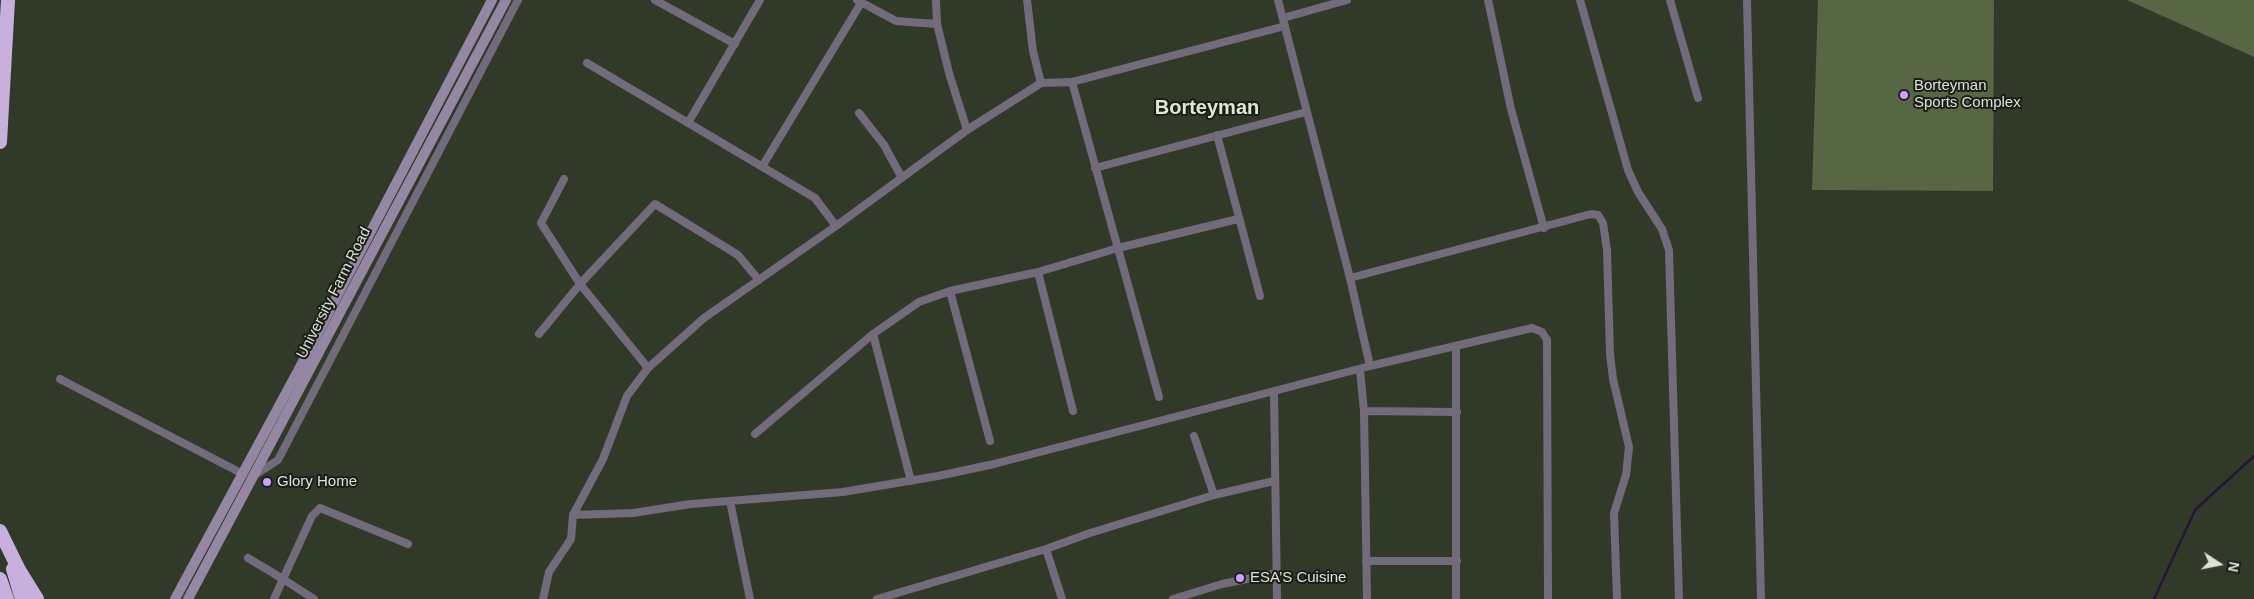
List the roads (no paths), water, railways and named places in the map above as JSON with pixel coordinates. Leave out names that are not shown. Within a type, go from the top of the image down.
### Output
[{"type":"highway","points":[[0,142],[8,0]]},
{"type":"highway","points":[[0,530],[22,599]]},
{"type":"highway","points":[[0,530],[19,570],[38,599]]},
{"type":"highway","points":[[0,579],[6,599]]},
{"type":"street","name":"University Farm Road","points":[[175,599],[243,474],[492,0]]},
{"type":"street","name":"University Farm Road","points":[[188,599],[506,0]]},
{"type":"street","points":[[255,475],[278,460],[518,0]]},
{"type":"street","points":[[656,0],[735,44]]},
{"type":"street","points":[[688,123],[760,0]]},
{"type":"street","points":[[936,0],[936,24],[967,130]]},
{"type":"street","points":[[1027,0],[1033,51],[1041,82]]},
{"type":"street","points":[[1278,0],[1350,278],[1370,366]]},
{"type":"street","points":[[542,599],[548,572],[571,539],[573,516],[603,459],[627,396],[648,368],[704,318],[836,226],[967,130],[1041,82],[1072,82],[1284,22],[1347,0]]},
{"type":"street","points":[[1488,0],[1511,109],[1544,228]]},
{"type":"street","points":[[1580,0],[1628,170],[1638,192],[1662,229],[1669,250],[1679,599]]},
{"type":"street","points":[[1670,0],[1698,98]]},
{"type":"street","points":[[1747,0],[1761,599]]},
{"type":"street","points":[[763,165],[859,1],[896,21],[936,24]]},
{"type":"street","points":[[587,63],[763,165],[815,198],[836,226]]},
{"type":"street","points":[[1072,82],[1159,397]]},
{"type":"street","points":[[1095,168],[1306,112]]},
{"type":"street","points":[[859,113],[884,145],[902,178]]},
{"type":"street","points":[[1217,135],[1260,296]]},
{"type":"street","points":[[564,179],[541,223],[580,284],[648,368]]},
{"type":"street","points":[[539,334],[580,284],[655,204],[738,255],[759,280]]},
{"type":"street","points":[[1350,278],[1595,214],[1602,220],[1605,231],[1610,354],[1616,398],[1629,447],[1626,475],[1614,513],[1617,599]]},
{"type":"street","points":[[755,434],[873,334],[919,302],[950,291],[1038,272],[1118,248],[1238,219]]},
{"type":"street","points":[[1038,272],[1073,411]]},
{"type":"street","points":[[950,291],[990,441]]},
{"type":"street","points":[[573,516],[632,513],[730,501],[843,492],[911,482],[994,464],[1370,366],[1532,328],[1542,332],[1547,340],[1548,599]]},
{"type":"street","points":[[873,334],[911,482]]},
{"type":"street","points":[[1456,347],[1456,599]]},
{"type":"street","points":[[1360,370],[1364,411],[1368,599]]},
{"type":"street","points":[[60,379],[243,474]]},
{"type":"street","points":[[1274,392],[1277,599]]},
{"type":"street","points":[[1364,411],[1457,412]]},
{"type":"street","points":[[1194,436],[1214,496]]},
{"type":"street","points":[[877,599],[1046,549],[1090,533],[1214,496],[1274,481]]},
{"type":"street","points":[[730,501],[750,599]]},
{"type":"street","points":[[274,599],[312,516],[320,508],[408,544]]},
{"type":"street","points":[[1046,549],[1062,599]]},
{"type":"street","points":[[248,558],[314,599]]},
{"type":"street","points":[[1366,561],[1457,561]]},
{"type":"street","points":[[1173,599],[1193,596],[1222,584],[1277,573]]},
{"type":"waterway","points":[[2154,599],[2195,510],[2254,456]]},
{"type":"place","name":"Borteyman Sports Complex","points":[[1904,95]]},
{"type":"place","name":"Glory Home","points":[[267,482]]},
{"type":"place","name":"ESA’S Cuisine","points":[[1240,578]]},
{"type":"district","name":"Borteyman","points":[[1207,108]]}]
